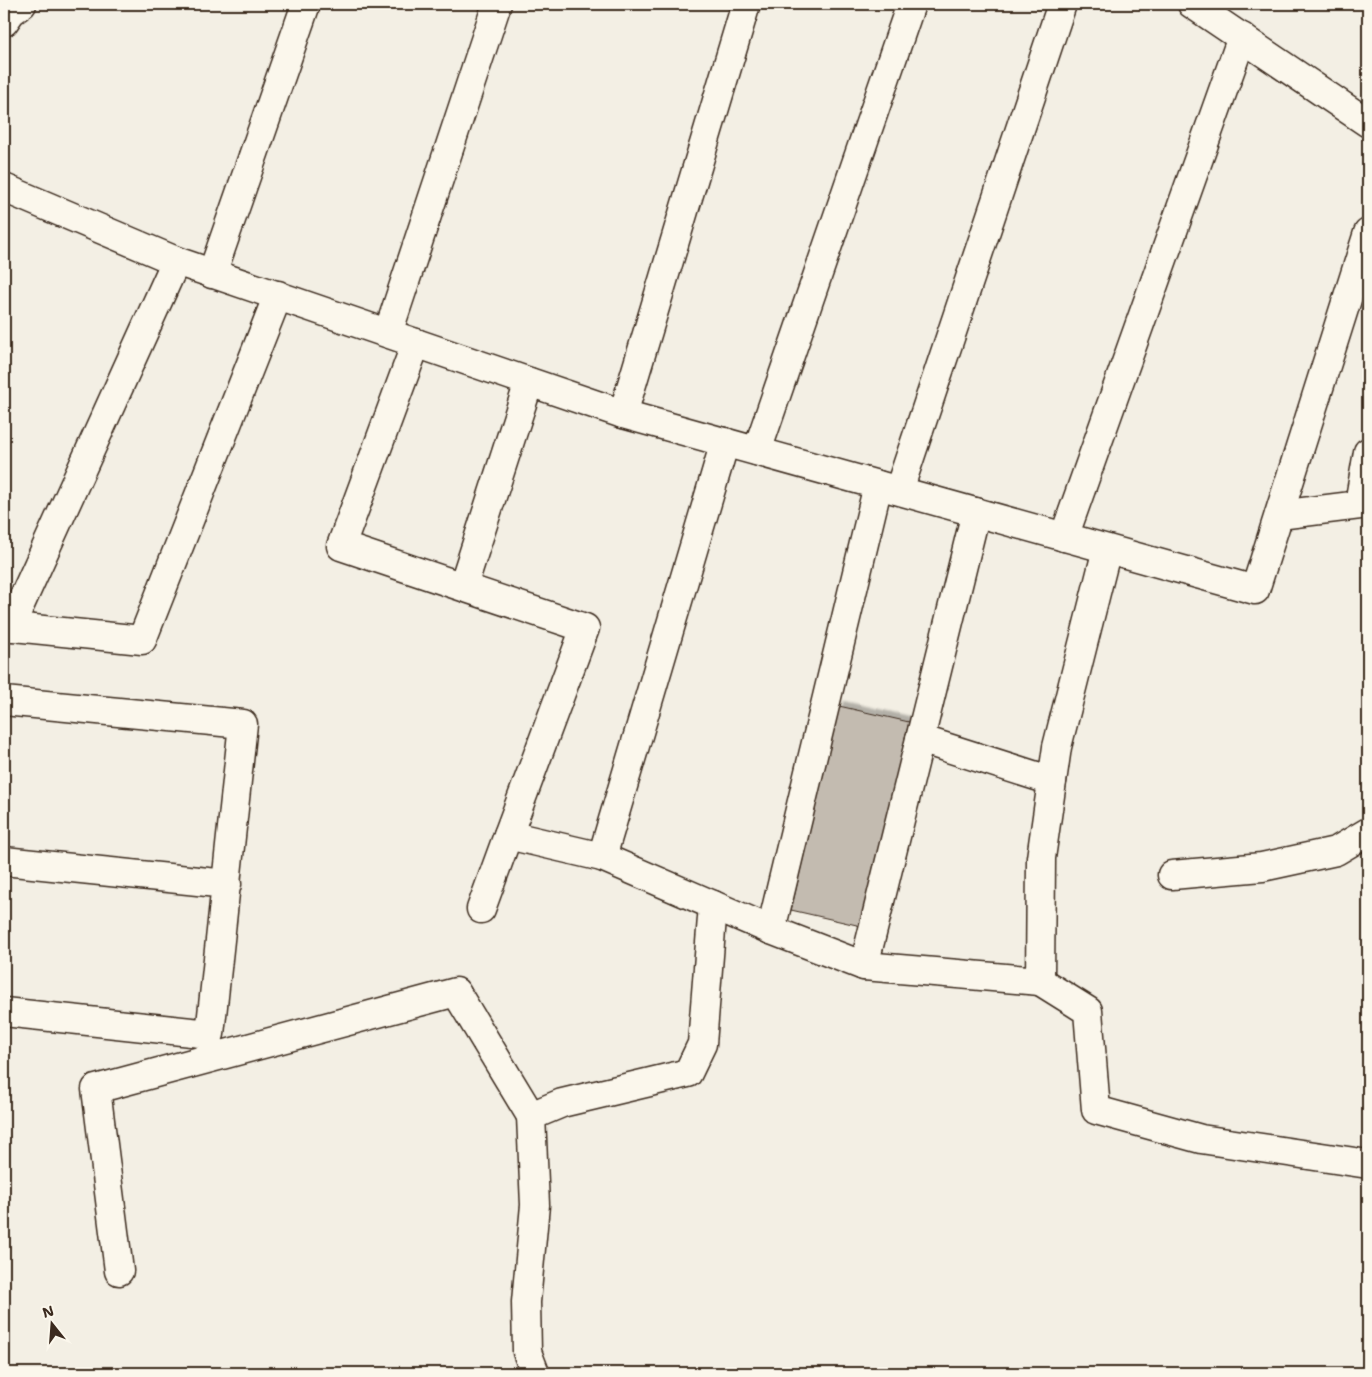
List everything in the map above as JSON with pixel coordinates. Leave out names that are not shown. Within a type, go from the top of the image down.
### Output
[{"type":"street","points":[[4,22],[11,12],[22,4]]},
{"type":"street","points":[[212,274],[306,4]]},
{"type":"street","points":[[388,333],[497,4]]},
{"type":"street","points":[[623,414],[746,4]]},
{"type":"street","points":[[757,451],[911,4]]},
{"type":"street","points":[[771,930],[888,488],[1062,4]]},
{"type":"street","points":[[1192,4],[1368,123]]},
{"type":"street","points":[[1064,537],[1242,37]]},
{"type":"street","points":[[4,188],[176,261],[623,414],[1255,590],[1368,233]]},
{"type":"street","points":[[176,261],[7,627],[142,640],[278,295]]},
{"type":"street","points":[[416,343],[341,546],[585,628],[481,909]]},
{"type":"street","points":[[464,586],[529,382]]},
{"type":"street","points":[[602,857],[725,442]]},
{"type":"street","points":[[1279,515],[1364,504],[1368,452]]},
{"type":"street","points":[[864,966],[976,512]]},
{"type":"street","points":[[1040,982],[1041,858],[1057,747],[1107,549]]},
{"type":"street","points":[[4,701],[243,724],[210,1034],[4,1012]]},
{"type":"street","points":[[920,739],[1052,781]]},
{"type":"street","points":[[1172,875],[1262,867],[1336,851],[1368,832]]},
{"type":"street","points":[[508,835],[602,857],[771,930],[864,966],[1040,982],[1088,1011],[1096,1110],[1201,1139],[1368,1164]]},
{"type":"street","points":[[4,861],[227,884]]},
{"type":"street","points":[[531,1116],[562,1103],[688,1073],[702,1044],[713,905]]},
{"type":"street","points":[[119,1271],[96,1089],[456,992],[531,1116],[536,1205],[526,1302],[527,1352],[535,1373]]},
{"type":"building","points":[[839,706],[909,722],[861,926],[791,910]]}]
